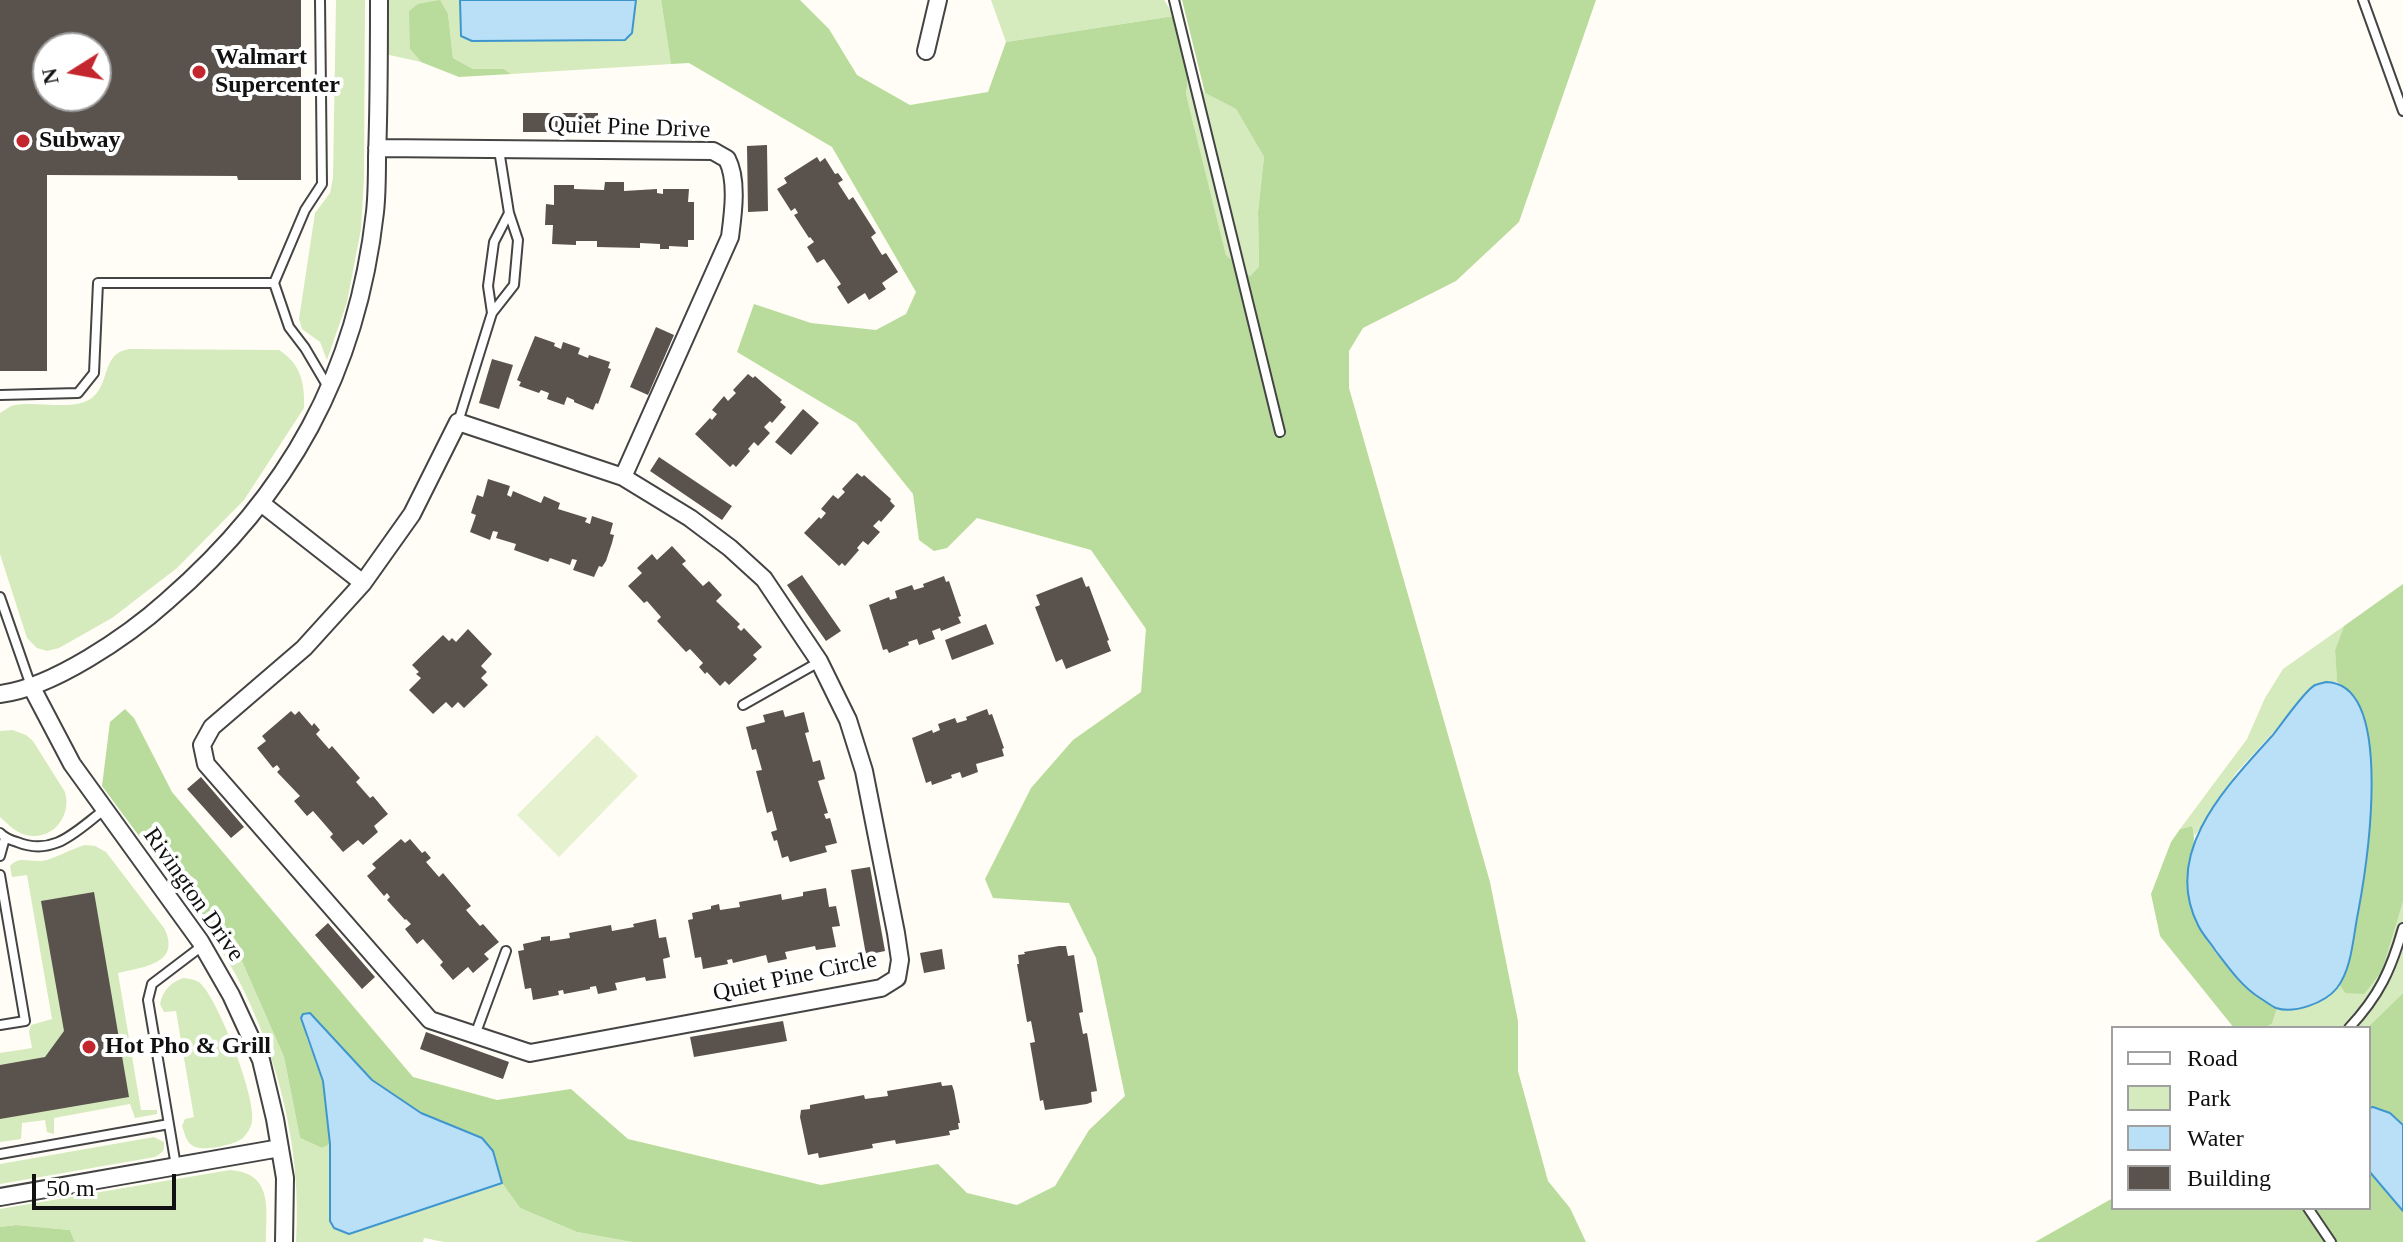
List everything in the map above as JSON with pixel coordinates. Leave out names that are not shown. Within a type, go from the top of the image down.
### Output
[{"type":"street","points":[[1,695],[31,686],[77,665],[139,625],[205,568],[247,523],[298,450],[330,389],[352,329],[366,268],[375,210],[379,0]]},
{"type":"street","points":[[926,51],[938,0]]},
{"type":"street","name":"Quiet Pine Drive","points":[[377,148],[713,151],[727,159],[730,165],[730,237],[623,477]]},
{"type":"street","name":"Quiet Pine Circle","points":[[458,422],[623,477],[690,518],[764,579],[819,661],[848,720],[864,771],[900,960],[897,978],[881,988],[530,1053],[430,1020],[206,764],[202,745],[212,727],[304,648],[363,583],[412,514],[458,422]]},
{"type":"street","points":[[261,503],[363,583]]},
{"type":"street","name":"Rivington Drive","points":[[31,686],[72,764],[203,946],[231,995],[261,1060],[285,1178],[284,1242]]},
{"type":"street","points":[[0,1197],[280,1148]]},
{"type":"lane","points":[[320,0],[322,184],[305,210],[274,283],[289,327],[330,389]]},
{"type":"lane","points":[[1174,0],[1280,432]]},
{"type":"lane","points":[[2363,0],[2403,111]]},
{"type":"lane","points":[[458,422],[492,313],[514,285],[518,240],[509,213],[499,149]]},
{"type":"lane","points":[[492,313],[488,286],[494,242],[509,213]]},
{"type":"lane","points":[[0,395],[78,393],[94,373],[98,283],[274,283]]},
{"type":"lane","points":[[0,597],[31,686]]},
{"type":"lane","points":[[743,705],[819,661]]},
{"type":"lane","points":[[0,856],[2,835],[40,848],[55,845],[104,810]]},
{"type":"lane","points":[[0,875],[25,1021],[0,1025]]},
{"type":"lane","points":[[2351,1026],[2382,986],[2403,928]]},
{"type":"lane","points":[[176,1166],[148,1000],[152,984],[203,946]]},
{"type":"lane","points":[[475,1035],[506,951]]},
{"type":"lane","points":[[0,1154],[169,1124]]},
{"type":"lane","points":[[2309,1210],[2331,1242]]},
{"type":"green space","points":[[336,0],[365,0],[364,179],[361,229],[347,302],[327,360],[320,342],[302,329],[299,319],[315,213],[330,193],[333,178]]},
{"type":"green space","points":[[385,0],[661,0],[671,64],[511,74],[504,69],[473,69],[453,58],[448,14],[410,49],[421,62],[385,54]]},
{"type":"green space","points":[[440,0],[448,14],[453,58],[473,69],[504,69],[511,74],[459,77],[421,62],[410,49],[409,11],[418,4]]},
{"type":"green space","points":[[661,0],[800,0],[829,29],[857,75],[910,105],[988,92],[1006,42],[1174,16],[1189,70],[1186,94],[1226,255],[1250,276],[1259,267],[1258,212],[1264,157],[1236,109],[1205,93],[1182,0],[1596,0],[1519,222],[1456,281],[1363,328],[1349,351],[1349,388],[1490,882],[1518,1021],[1518,1071],[1548,1181],[1570,1208],[1586,1242],[632,1242],[577,1232],[520,1208],[502,1183],[493,1151],[482,1138],[421,1113],[372,1080],[309,1013],[306,1036],[323,1081],[330,1144],[322,1148],[300,1138],[284,1057],[241,959],[179,890],[102,786],[110,722],[125,709],[134,718],[172,792],[413,1077],[497,1100],[571,1089],[628,1139],[821,1185],[938,1164],[967,1193],[1017,1205],[1055,1186],[1089,1130],[1125,1096],[1096,958],[1069,903],[993,898],[985,879],[1031,788],[1073,740],[1141,692],[1146,629],[1091,550],[977,518],[947,548],[934,551],[919,540],[913,494],[856,423],[737,352],[754,304],[811,323],[876,330],[906,314],[916,292],[832,147],[689,63],[671,64]]},
{"type":"green space","points":[[991,0],[1164,0],[1174,16],[1006,42]]},
{"type":"green space","points":[[1189,70],[1205,93],[1236,109],[1264,157],[1258,212],[1259,268],[1250,276],[1226,255],[1186,94]]},
{"type":"green space","points":[[129,349],[279,350],[297,368],[304,390],[304,408],[244,500],[177,568],[112,618],[59,648],[47,651],[37,648],[27,638],[0,554],[0,413],[20,404],[85,402],[99,391],[114,356]]},
{"type":"green space","points":[[2403,584],[2403,902],[2382,971],[2364,994],[2345,993],[2339,984],[2347,969],[2360,903],[2371,817],[2372,774],[2368,735],[2357,704],[2337,682],[2335,650],[2344,626]]},
{"type":"green space","points":[[2344,626],[2335,650],[2337,682],[2312,686],[2236,773],[2195,836],[2192,826],[2180,829],[2247,739],[2265,698],[2283,669]]},
{"type":"green space","points":[[13,730],[33,741],[65,792],[63,818],[52,831],[44,834],[22,834],[0,817],[0,731]]},
{"type":"green space","points":[[597,735],[638,776],[559,857],[517,815]]},
{"type":"green space","points":[[2192,826],[2194,838],[2189,894],[2196,920],[2225,964],[2277,1008],[2272,1024],[2232,1026],[2160,936],[2151,894],[2171,842],[2180,829]]},
{"type":"green space","points":[[85,845],[106,852],[164,928],[168,940],[168,949],[157,962],[118,973],[141,1110],[157,1110],[157,1114],[135,1118],[130,1104],[54,1118],[54,1134],[47,1132],[45,1120],[22,1123],[21,1139],[0,1142],[0,1053],[32,1048],[31,1025],[52,1019],[27,875],[12,877],[10,866],[21,860],[47,860]]},
{"type":"green space","points":[[179,890],[241,959],[284,1057],[300,1138],[322,1148],[330,1144],[331,1182],[349,1234],[502,1183],[520,1208],[577,1232],[632,1242],[444,1242],[424,1238],[423,1242],[296,1242],[297,1208],[291,1139],[276,1072],[237,977]]},
{"type":"green space","points":[[2403,902],[2403,993],[2369,1026],[2268,1026],[2272,1024],[2277,1008],[2298,1009],[2336,990],[2339,984],[2345,993],[2382,971]]},
{"type":"green space","points":[[183,978],[198,982],[208,993],[226,1028],[249,1093],[251,1126],[243,1138],[227,1145],[195,1147],[188,1141],[182,1126],[185,1119],[194,1117],[176,1011],[164,1012],[160,1004],[168,988]]},
{"type":"green space","points":[[2403,993],[2403,1125],[2383,1110],[2371,1108],[2369,1026]]},
{"type":"green space","points":[[154,1137],[164,1142],[162,1151],[155,1157],[0,1184],[0,1164]]},
{"type":"green space","points":[[230,1170],[254,1178],[261,1186],[266,1206],[266,1242],[75,1242],[70,1230],[16,1225],[0,1227],[0,1209]]},
{"type":"green space","points":[[2371,1173],[2403,1211],[2403,1242],[2035,1242],[2111,1199],[2111,1210],[2371,1210]]},
{"type":"green space","points":[[16,1225],[70,1230],[75,1242],[0,1242],[0,1227]]},
{"type":"water","points":[[460,0],[636,0],[632,33],[625,40],[472,41],[461,36]]},
{"type":"water","points":[[2326,682],[2348,690],[2362,712],[2369,744],[2372,782],[2366,859],[2346,972],[2332,993],[2317,1003],[2291,1010],[2272,1006],[2247,988],[2230,970],[2198,925],[2189,898],[2188,872],[2193,846],[2219,799],[2305,694],[2315,685]]},
{"type":"water","points":[[310,1013],[372,1080],[421,1113],[482,1138],[493,1151],[502,1183],[349,1234],[334,1228],[330,1221],[330,1144],[323,1081],[301,1018],[303,1014]]},
{"type":"water","points":[[2371,1108],[2390,1113],[2403,1125],[2403,1211],[2371,1173]]},
{"type":"building","name":"Walmart Supercenter","points":[[0,0],[301,0],[301,180],[238,180],[237,176],[47,175],[47,371],[0,371]]},
{"type":"building","points":[[523,113],[598,113],[598,132],[523,132]]},
{"type":"building","points":[[767,145],[768,211],[748,212],[747,146]]},
{"type":"building","points":[[817,157],[820,162],[825,158],[843,180],[838,183],[849,200],[853,197],[876,233],[871,237],[898,272],[882,283],[886,289],[869,300],[865,293],[848,304],[837,287],[841,284],[824,259],[817,263],[807,247],[814,242],[794,215],[798,213],[795,208],[791,211],[777,189],[787,183],[784,178]]},
{"type":"building","points":[[605,182],[624,182],[624,191],[657,189],[657,193],[663,194],[663,189],[689,189],[688,202],[694,202],[694,240],[688,240],[688,247],[669,246],[669,249],[660,249],[660,244],[640,243],[640,248],[597,247],[597,241],[576,241],[576,245],[552,244],[553,225],[545,225],[546,204],[554,205],[554,185],[604,190]]},
{"type":"building","points":[[656,327],[674,335],[648,395],[630,387]]},
{"type":"building","points":[[535,336],[555,343],[554,346],[561,349],[563,342],[580,348],[578,354],[610,362],[608,368],[611,369],[593,410],[567,397],[564,405],[547,399],[549,393],[519,386],[521,382],[517,380]]},
{"type":"building","points":[[492,359],[513,365],[499,409],[479,403]]},
{"type":"building","points":[[748,374],[753,378],[755,376],[786,407],[772,423],[770,421],[764,427],[770,433],[758,446],[754,442],[736,467],[733,464],[730,467],[695,434],[717,414],[712,410],[724,396],[728,401],[736,393],[733,390]]},
{"type":"building","points":[[803,409],[819,423],[791,455],[775,442]]},
{"type":"building","points":[[659,457],[732,506],[722,520],[650,471]]},
{"type":"building","points":[[857,473],[862,477],[864,475],[895,506],[881,522],[879,520],[873,526],[880,532],[868,545],[863,541],[845,566],[842,563],[839,566],[804,533],[826,513],[821,509],[833,495],[838,499],[845,492],[842,489]]},
{"type":"building","points":[[488,479],[510,486],[507,495],[511,497],[513,491],[541,503],[544,496],[560,503],[558,509],[587,518],[585,522],[590,524],[592,516],[613,523],[610,534],[614,535],[606,561],[602,567],[599,566],[594,577],[573,570],[577,560],[572,559],[570,565],[550,558],[548,562],[514,550],[516,544],[496,538],[498,532],[493,531],[490,540],[470,532],[476,515],[471,513],[477,495],[483,497]]},
{"type":"building","points":[[672,546],[686,561],[682,564],[703,586],[709,581],[722,595],[716,601],[740,624],[737,627],[741,631],[744,628],[762,647],[753,655],[757,659],[729,685],[725,681],[720,686],[707,672],[705,674],[699,667],[703,663],[690,649],[686,652],[657,621],[661,617],[647,601],[644,603],[628,586],[642,573],[637,568],[652,554],[657,560]]},
{"type":"building","points":[[802,575],[841,631],[826,641],[787,585]]},
{"type":"building","points":[[944,576],[946,582],[949,581],[961,623],[932,631],[935,639],[919,645],[917,639],[889,653],[887,649],[883,650],[869,605],[889,597],[890,600],[897,598],[895,591],[912,585],[914,590],[924,587],[923,584]]},
{"type":"building","points":[[1082,577],[1086,587],[1089,586],[1111,651],[1066,669],[1062,659],[1056,662],[1035,607],[1040,605],[1036,595]]},
{"type":"building","points":[[986,624],[994,644],[952,660],[945,640]]},
{"type":"building","points":[[468,629],[492,654],[481,666],[487,672],[481,678],[488,685],[464,708],[458,702],[452,708],[446,702],[433,714],[409,690],[421,678],[412,665],[443,635],[449,641],[452,638],[456,642]]},
{"type":"building","points":[[987,709],[989,715],[992,714],[1004,756],[976,764],[978,772],[962,778],[960,772],[932,785],[931,781],[926,783],[912,738],[940,730],[938,724],[955,718],[957,723],[967,720],[966,717]]},
{"type":"building","points":[[783,710],[785,717],[804,712],[809,732],[805,733],[813,762],[820,760],[825,779],[818,781],[828,813],[824,814],[826,819],[830,818],[837,843],[825,846],[827,852],[790,862],[788,856],[782,858],[777,840],[774,841],[771,832],[777,830],[772,811],[767,813],[756,771],[762,770],[746,727],[765,722],[763,715]]},
{"type":"building","points":[[291,711],[295,715],[299,711],[312,726],[314,723],[320,730],[316,734],[329,749],[332,746],[360,778],[356,782],[388,814],[374,826],[378,832],[363,845],[358,840],[343,852],[330,837],[333,834],[313,811],[307,816],[294,801],[300,796],[277,772],[280,769],[277,765],[273,768],[257,748],[266,741],[262,736]]},
{"type":"building","points":[[201,777],[244,827],[231,838],[187,789]]},
{"type":"building","points":[[401,839],[405,843],[410,839],[422,853],[425,851],[431,858],[426,862],[439,877],[443,873],[471,906],[466,910],[499,942],[484,954],[489,959],[473,973],[468,967],[453,980],[440,965],[443,962],[423,939],[417,944],[405,929],[411,924],[387,900],[390,897],[387,893],[384,896],[367,876],[376,868],[372,864]]},
{"type":"building","points":[[870,867],[885,951],[866,955],[851,870]]},
{"type":"building","points":[[826,888],[829,907],[836,906],[840,926],[832,927],[836,947],[816,950],[815,946],[785,952],[787,959],[768,963],[766,955],[733,963],[732,959],[727,960],[728,964],[703,969],[701,957],[695,958],[688,920],[693,919],[692,913],[719,904],[720,910],[740,907],[739,902],[781,894],[782,900]]},
{"type":"building","points":[[94,892],[129,1097],[0,1119],[0,1065],[45,1057],[64,1031],[41,901]]},
{"type":"building","points":[[656,919],[659,938],[666,937],[670,957],[663,959],[666,978],[646,981],[645,977],[615,983],[617,990],[598,994],[596,986],[564,994],[563,990],[558,991],[559,995],[533,1000],[531,988],[525,989],[518,951],[524,950],[523,944],[541,940],[541,937],[550,936],[550,941],[570,938],[569,933],[611,925],[612,931],[634,927],[633,924]]},
{"type":"building","points":[[328,923],[375,977],[362,989],[315,935]]},
{"type":"building","points":[[1066,946],[1068,956],[1074,955],[1083,1012],[1079,1013],[1083,1034],[1087,1033],[1097,1091],[1091,1092],[1092,1102],[1087,1104],[1045,1110],[1043,1100],[1040,1101],[1030,1043],[1035,1042],[1031,1021],[1027,1022],[1017,964],[1018,955],[1024,952]]},
{"type":"building","points":[[942,949],[945,969],[924,973],[920,953]]},
{"type":"building","points":[[783,1021],[787,1041],[694,1057],[690,1037]]},
{"type":"building","points":[[426,1032],[509,1062],[503,1079],[420,1049]]},
{"type":"building","points":[[941,1082],[942,1086],[952,1085],[960,1123],[959,1129],[949,1131],[950,1135],[896,1144],[895,1140],[872,1144],[873,1148],[819,1158],[818,1153],[808,1155],[800,1117],[801,1110],[810,1109],[810,1105],[864,1095],[865,1099],[888,1096],[887,1091]]},
{"type":"place","name":"Walmart Supercenter","points":[[199,72]]},
{"type":"place","name":"Subway","points":[[23,141]]},
{"type":"place","name":"Hot Pho & Grill","points":[[89,1047]]}]
